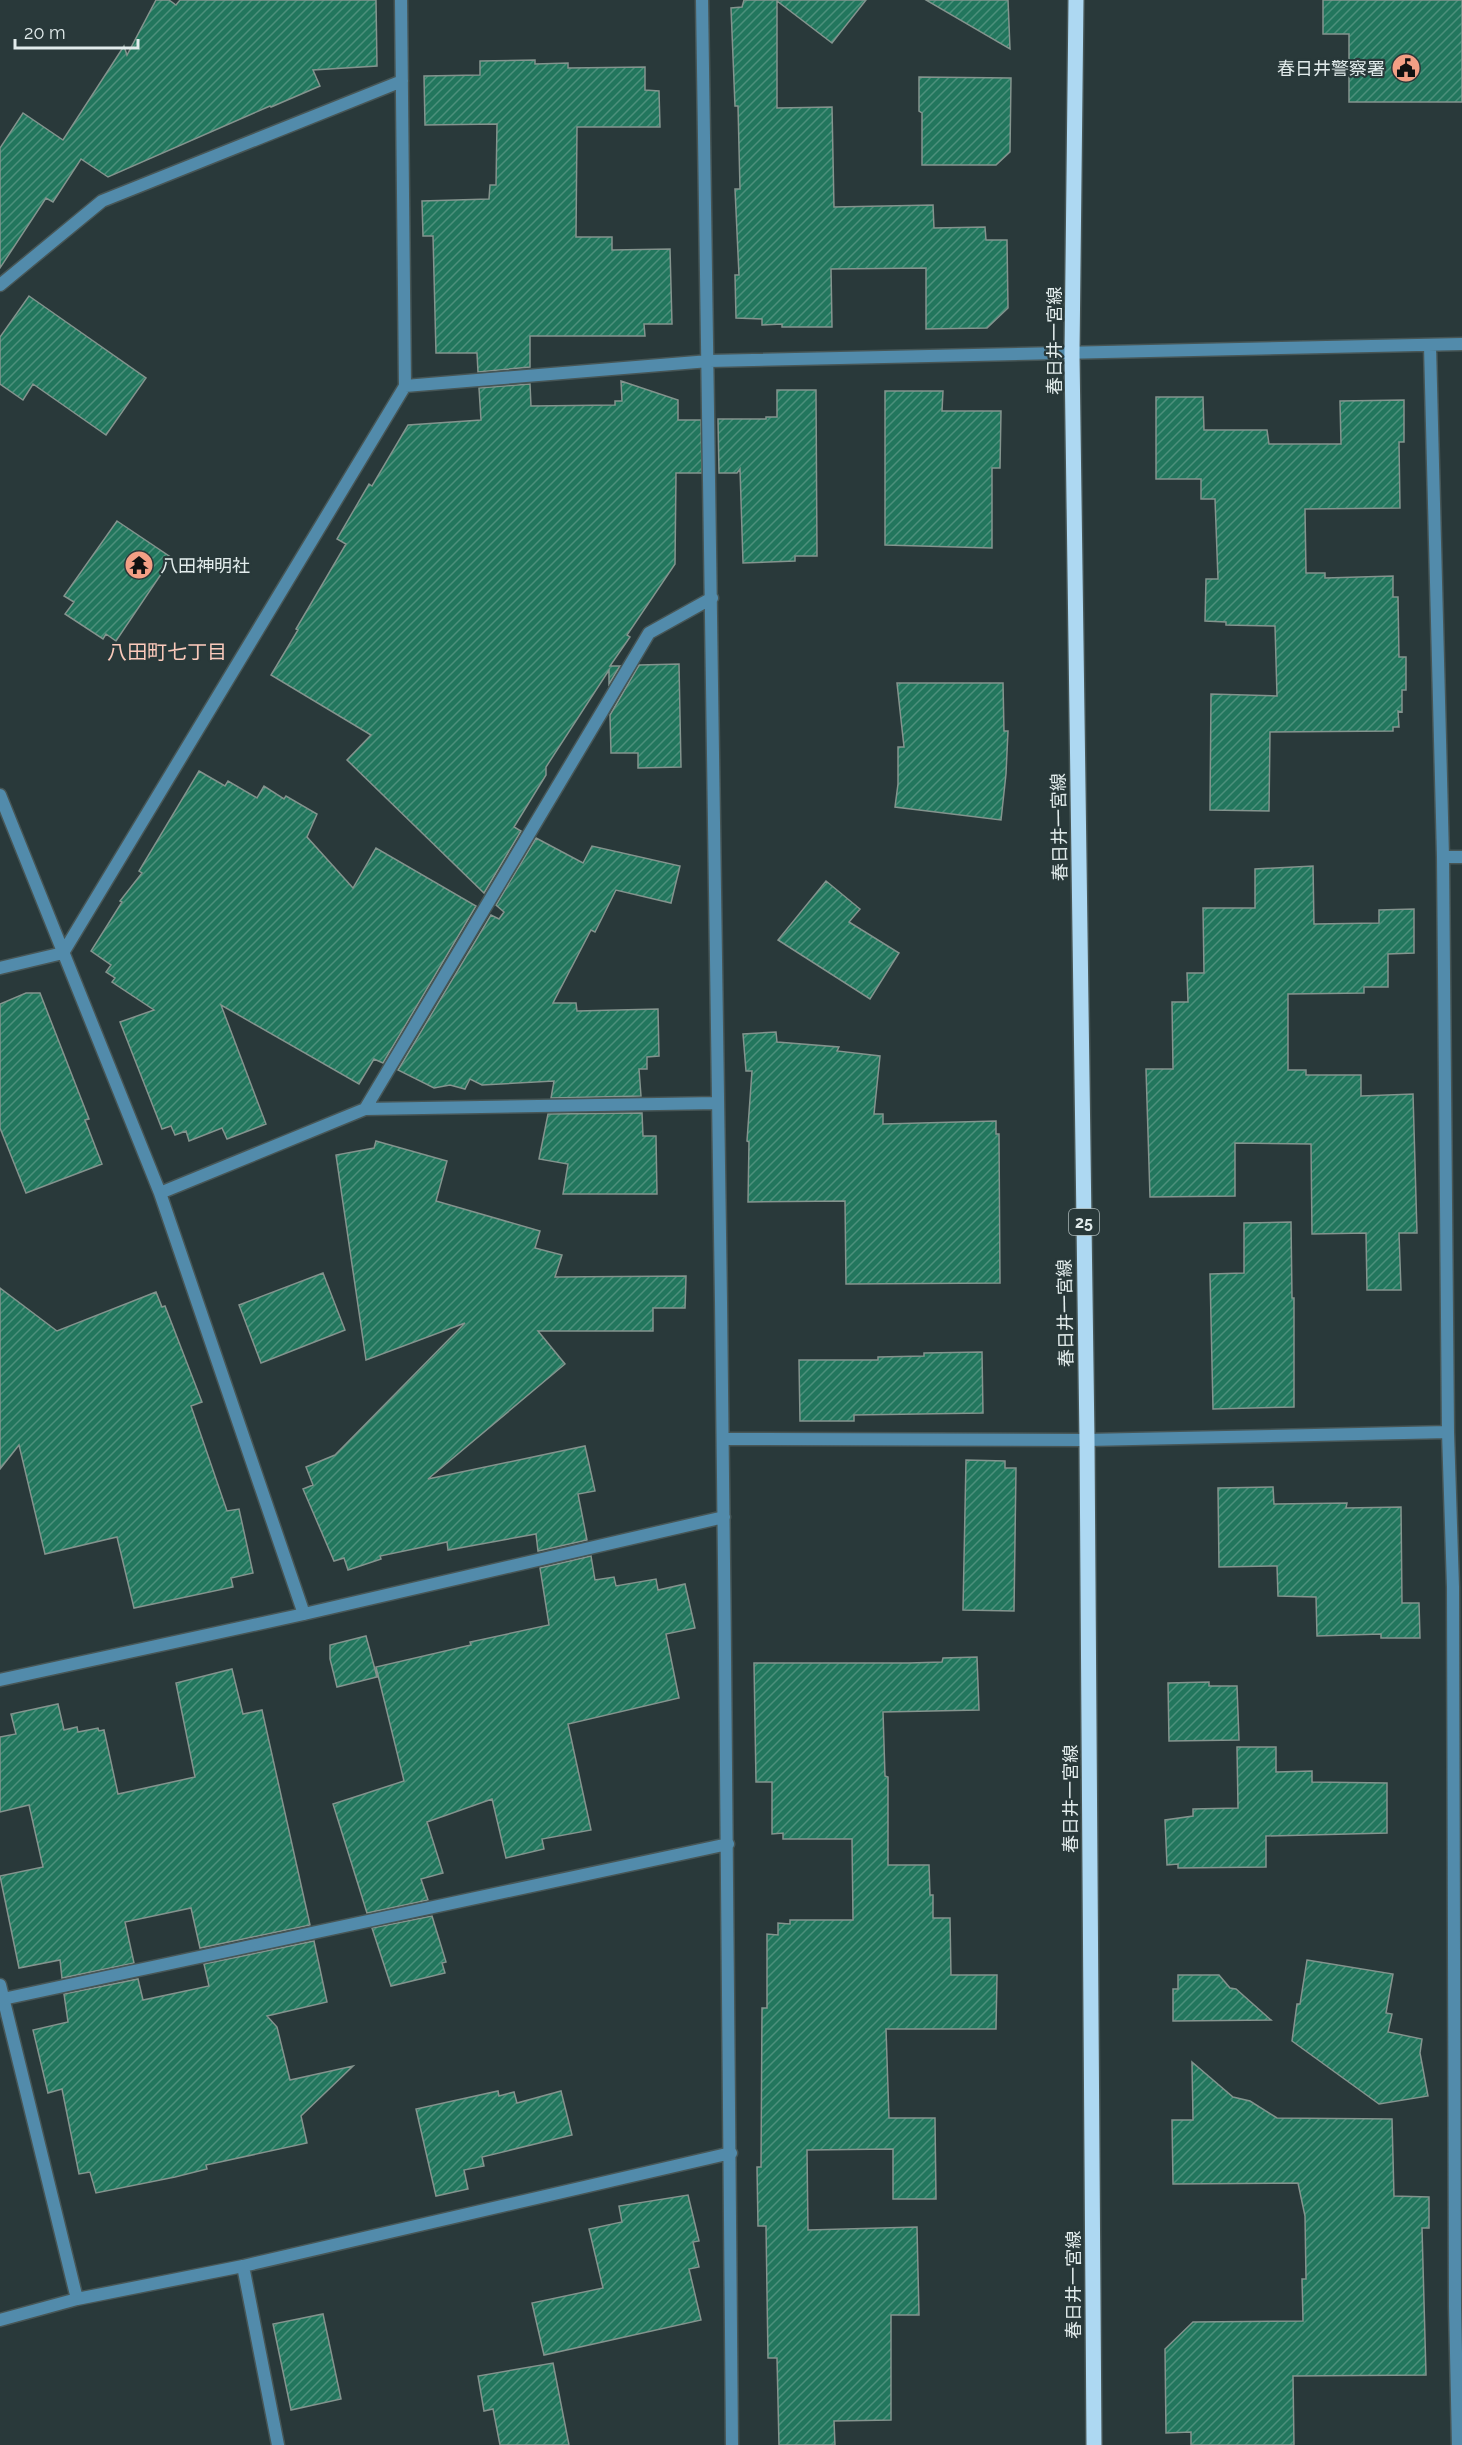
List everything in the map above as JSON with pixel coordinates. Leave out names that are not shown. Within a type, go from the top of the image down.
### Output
[{"type":"main road","name":"春日井一宮線","points":[[1074,2],[1072,354],[1087,1440],[1094,2445]]},
{"type":"street","points":[[0,968],[63,953],[405,386],[401,0]]},
{"type":"street","points":[[702,0],[724,1517],[732,2445]]},
{"type":"street","points":[[0,285],[102,201],[402,81]]},
{"type":"street","points":[[405,386],[709,361],[1462,344]]},
{"type":"street","points":[[1430,346],[1443,857],[1448,1432],[1458,1587],[1458,2445]]},
{"type":"street","points":[[365,1109],[650,633],[712,598]]},
{"type":"street","points":[[0,795],[160,1193],[304,1614]]},
{"type":"street","points":[[1443,857],[1462,857]]},
{"type":"street","points":[[160,1193],[365,1109],[718,1103]]},
{"type":"street","points":[[723,1438],[1087,1440],[1448,1432]]},
{"type":"street","points":[[0,1680],[304,1614],[724,1517]]},
{"type":"street","points":[[3,1999],[728,1844]]},
{"type":"street","points":[[0,1985],[78,2299]]},
{"type":"street","points":[[0,2320],[78,2299],[243,2266],[731,2153]]},
{"type":"street","points":[[243,2266],[278,2445]]},
{"type":"building","points":[[156,0],[169,0],[176,5],[180,0],[376,0],[377,66],[313,70],[320,86],[108,177],[81,159],[53,202],[46,198],[0,268],[0,148],[23,113],[63,140],[124,46],[127,55]]},
{"type":"building","points":[[744,0],[866,0],[832,43],[777,1],[777,108],[832,107],[834,207],[933,205],[934,228],[985,227],[986,240],[1007,240],[1008,308],[987,328],[926,329],[926,268],[831,269],[832,327],[782,327],[782,324],[762,325],[762,319],[736,318],[735,275],[739,275],[735,189],[740,189],[738,106],[735,106],[731,8],[742,7]]},
{"type":"building","points":[[926,0],[1008,0],[1010,49]]},
{"type":"building","name":"春日井警察署","points":[[1323,0],[1462,0],[1462,102],[1349,102],[1349,34],[1323,34]]},
{"type":"building","points":[[535,60],[535,64],[568,63],[568,68],[645,67],[645,90],[659,91],[660,127],[577,127],[576,237],[612,237],[612,250],[670,249],[672,324],[644,324],[645,336],[530,336],[530,367],[478,372],[477,353],[436,353],[433,236],[423,236],[422,201],[489,199],[490,185],[496,185],[497,124],[425,125],[424,76],[480,75],[480,61]]},
{"type":"building","points":[[919,77],[1011,78],[1010,152],[996,165],[922,165]]},
{"type":"building","points":[[29,296],[146,378],[106,435],[33,384],[23,400],[0,384],[0,337]]},
{"type":"building","points":[[621,381],[678,400],[678,420],[701,420],[702,473],[676,473],[675,564],[627,635],[630,637],[610,666],[620,666],[609,684],[609,670],[546,767],[546,775],[514,827],[521,831],[484,893],[347,760],[371,735],[271,675],[346,544],[337,539],[369,484],[372,486],[408,425],[481,420],[479,388],[530,384],[531,406],[615,405],[615,401],[622,401]]},
{"type":"building","points":[[777,390],[816,390],[817,556],[795,556],[795,561],[743,563],[740,469],[737,473],[719,473],[718,419],[777,417]]},
{"type":"building","points":[[885,391],[943,391],[942,411],[1001,411],[1000,468],[992,468],[992,548],[885,545]]},
{"type":"building","points":[[1156,397],[1203,397],[1204,430],[1267,430],[1269,444],[1341,444],[1340,401],[1404,400],[1404,442],[1399,442],[1400,508],[1305,509],[1306,573],[1325,573],[1325,578],[1393,576],[1393,597],[1398,597],[1399,657],[1406,657],[1406,690],[1402,690],[1402,712],[1398,711],[1399,727],[1393,727],[1393,731],[1270,732],[1269,811],[1210,810],[1211,694],[1277,696],[1275,626],[1226,625],[1226,622],[1205,621],[1206,579],[1218,579],[1215,499],[1201,499],[1201,479],[1156,479]]},
{"type":"building","points":[[117,521],[172,558],[116,641],[106,634],[103,639],[65,614],[74,602],[64,596]]},
{"type":"building","points":[[679,664],[681,767],[638,768],[638,753],[611,753],[610,715],[639,665]]},
{"type":"building","points":[[897,683],[1003,683],[1004,731],[1008,731],[1001,820],[895,807],[898,784],[898,747],[904,747]]},
{"type":"building","points":[[199,771],[225,786],[228,781],[257,798],[264,786],[284,799],[286,796],[317,814],[307,837],[353,888],[376,848],[476,906],[383,1063],[374,1059],[359,1084],[221,1005],[266,1124],[227,1139],[222,1128],[189,1141],[186,1131],[175,1135],[171,1126],[162,1129],[120,1022],[154,1010],[112,982],[115,978],[106,972],[111,965],[91,951],[122,902],[120,901],[142,873],[139,871]]},
{"type":"building","points":[[536,838],[583,863],[592,846],[680,866],[671,903],[616,890],[595,932],[591,930],[553,1003],[576,1003],[577,1011],[658,1009],[659,1056],[647,1057],[647,1069],[639,1069],[641,1096],[551,1098],[554,1081],[482,1085],[470,1079],[465,1089],[450,1085],[434,1088],[398,1070],[491,915],[499,919],[504,912],[496,905]]},
{"type":"building","points":[[1313,866],[1314,924],[1379,923],[1379,910],[1414,909],[1414,953],[1388,954],[1388,987],[1364,987],[1364,993],[1288,994],[1288,1070],[1306,1070],[1306,1075],[1361,1075],[1361,1096],[1413,1094],[1417,1233],[1399,1233],[1401,1290],[1367,1290],[1366,1233],[1312,1234],[1311,1144],[1235,1143],[1235,1196],[1150,1197],[1146,1069],[1173,1069],[1172,1002],[1188,1002],[1187,973],[1204,973],[1203,908],[1255,908],[1255,869]]},
{"type":"building","points":[[826,881],[860,909],[849,922],[899,953],[870,999],[778,940]]},
{"type":"building","points":[[26,993],[40,993],[89,1119],[85,1120],[102,1164],[26,1193],[0,1128],[0,1004]]},
{"type":"building","points":[[776,1032],[777,1042],[839,1047],[837,1051],[880,1056],[874,1114],[883,1114],[883,1124],[996,1121],[996,1134],[999,1134],[1000,1283],[846,1284],[845,1201],[748,1202],[749,1142],[747,1141],[752,1071],[746,1071],[743,1034]]},
{"type":"building","points":[[642,1113],[643,1136],[656,1136],[657,1194],[563,1194],[568,1164],[539,1159],[548,1114]]},
{"type":"building","points":[[376,1141],[447,1161],[436,1201],[540,1231],[535,1248],[562,1255],[555,1277],[686,1276],[685,1308],[653,1308],[653,1331],[538,1331],[565,1364],[428,1479],[585,1446],[595,1491],[578,1494],[587,1540],[538,1551],[536,1534],[448,1550],[447,1542],[380,1556],[381,1559],[348,1570],[344,1558],[334,1561],[303,1489],[313,1485],[306,1467],[335,1455],[465,1323],[366,1360],[336,1155],[374,1148]]},
{"type":"building","points":[[1291,1222],[1294,1407],[1213,1409],[1210,1274],[1244,1273],[1244,1223]]},
{"type":"building","points":[[323,1273],[345,1330],[261,1363],[239,1305]]},
{"type":"building","points":[[0,1288],[57,1331],[156,1292],[162,1307],[165,1306],[202,1402],[191,1406],[227,1511],[239,1509],[253,1573],[231,1578],[233,1587],[134,1608],[117,1537],[45,1554],[19,1445],[0,1469]]},
{"type":"building","points":[[982,1352],[983,1413],[854,1415],[854,1421],[800,1421],[799,1360],[878,1360],[878,1357],[924,1356],[924,1353]]},
{"type":"building","points":[[966,1460],[1005,1461],[1005,1468],[1016,1468],[1014,1611],[963,1610]]},
{"type":"building","points":[[1273,1487],[1274,1504],[1347,1503],[1346,1508],[1401,1507],[1402,1603],[1419,1603],[1420,1638],[1381,1638],[1381,1634],[1317,1636],[1316,1597],[1278,1596],[1277,1566],[1219,1567],[1218,1488]]},
{"type":"building","points":[[591,1556],[595,1580],[614,1577],[616,1586],[656,1579],[658,1590],[685,1584],[695,1628],[666,1634],[679,1698],[568,1724],[591,1830],[542,1839],[544,1849],[506,1858],[492,1799],[427,1822],[443,1873],[421,1879],[428,1900],[367,1913],[333,1804],[404,1781],[376,1667],[471,1645],[470,1642],[549,1625],[540,1568]]},
{"type":"building","points":[[366,1636],[377,1677],[337,1687],[330,1659],[330,1645]]},
{"type":"building","points":[[977,1657],[979,1710],[883,1712],[885,1776],[888,1777],[888,1865],[929,1865],[933,1918],[950,1918],[951,1975],[997,1975],[996,2029],[886,2029],[889,2118],[935,2118],[936,2199],[893,2199],[893,2149],[807,2150],[808,2230],[917,2227],[919,2315],[891,2315],[891,2420],[834,2421],[835,2445],[779,2445],[777,2358],[768,2358],[766,2226],[758,2226],[757,2167],[761,2167],[762,2008],[767,2008],[767,1934],[778,1935],[778,1923],[790,1924],[790,1920],[853,1920],[852,1839],[783,1839],[783,1833],[772,1834],[772,1782],[756,1782],[754,1663],[909,1663],[942,1662],[943,1658]]},
{"type":"building","points":[[232,1669],[243,1714],[262,1710],[310,1925],[200,1948],[191,1908],[125,1922],[134,1963],[62,1978],[60,1960],[19,1968],[0,1876],[43,1867],[29,1805],[0,1812],[0,1737],[16,1734],[11,1714],[58,1704],[64,1730],[77,1727],[78,1732],[98,1728],[99,1731],[104,1730],[118,1794],[195,1777],[176,1683]]},
{"type":"building","points":[[1209,1682],[1209,1686],[1237,1686],[1239,1740],[1169,1741],[1168,1683]]},
{"type":"building","points":[[1237,1747],[1276,1747],[1276,1772],[1312,1771],[1312,1782],[1387,1783],[1387,1833],[1266,1836],[1266,1867],[1178,1868],[1178,1864],[1167,1865],[1165,1820],[1193,1816],[1193,1809],[1238,1808]]},
{"type":"building","points":[[432,1916],[446,1962],[442,1963],[445,1973],[391,1986],[372,1928]]},
{"type":"building","points":[[314,1941],[327,2002],[267,2016],[277,2027],[290,2080],[353,2066],[301,2116],[307,2143],[206,2165],[207,2169],[175,2177],[96,2193],[90,2172],[79,2174],[62,2089],[48,2093],[33,2030],[68,2022],[64,1994],[138,1979],[143,2000],[209,1986],[204,1964]]},
{"type":"building","points":[[1307,1960],[1393,1974],[1386,2013],[1392,2014],[1388,2032],[1422,2039],[1420,2053],[1428,2096],[1379,2104],[1292,2041],[1297,2004],[1300,2004]]},
{"type":"building","points":[[1178,1975],[1219,1975],[1230,1988],[1236,1989],[1271,2020],[1173,2021],[1173,1989],[1178,1989]]},
{"type":"building","points":[[1192,2062],[1233,2097],[1250,2101],[1277,2118],[1392,2119],[1394,2196],[1429,2197],[1429,2228],[1422,2228],[1426,2375],[1293,2376],[1294,2445],[1191,2445],[1191,2432],[1166,2433],[1165,2349],[1193,2322],[1303,2321],[1302,2279],[1306,2279],[1305,2216],[1298,2183],[1173,2184],[1172,2120],[1193,2120]]},
{"type":"building","points":[[498,2091],[499,2096],[514,2092],[517,2103],[561,2091],[572,2135],[482,2157],[484,2166],[464,2170],[468,2189],[436,2196],[416,2109]]},
{"type":"building","points":[[688,2195],[699,2241],[693,2242],[699,2267],[689,2269],[701,2320],[544,2355],[532,2303],[603,2288],[589,2229],[622,2222],[619,2206]]},
{"type":"building","points":[[323,2314],[341,2399],[291,2410],[273,2324]]},
{"type":"building","points":[[553,2363],[569,2445],[500,2445],[493,2409],[484,2411],[478,2376]]},
{"type":"place","name":"春日井警察署","points":[[1406,68]]},
{"type":"place","name":"八田神明社","points":[[139,565]]},
{"type":"district","name":"八田町七丁目","points":[[167,652]]}]
